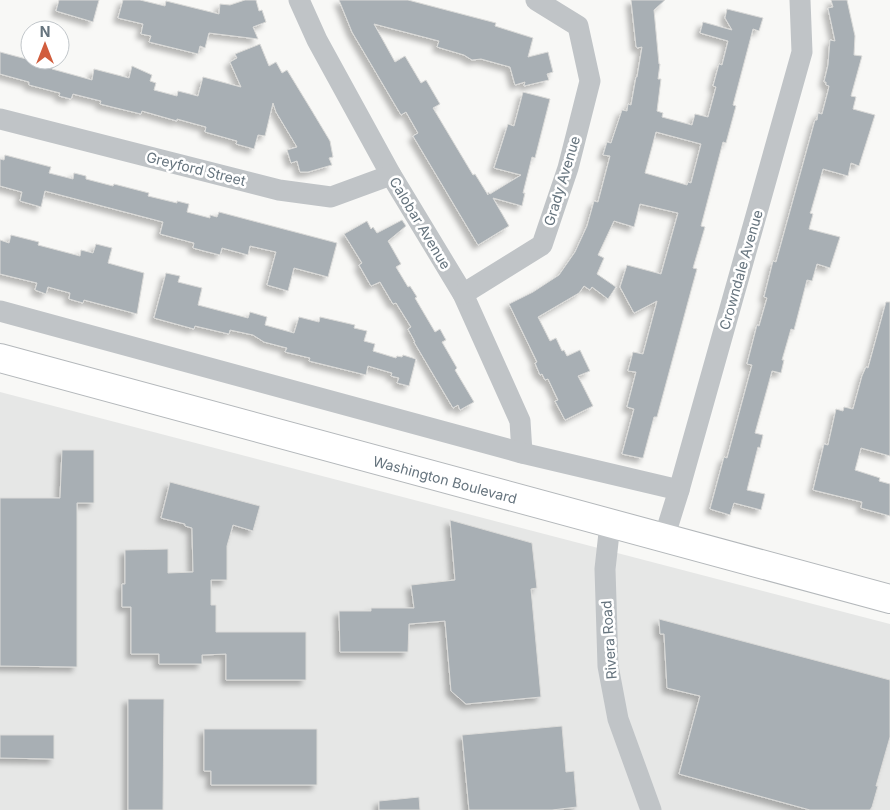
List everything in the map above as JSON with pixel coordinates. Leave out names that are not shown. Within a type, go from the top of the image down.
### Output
[{"type":"main road","name":"Washington Boulevard","points":[[0,358],[890,599]]},
{"type":"street","name":"Calobar Avenue","points":[[299,0],[317,40],[391,175],[463,294],[520,421],[522,453]]},
{"type":"street","name":"Grady Avenue","points":[[463,294],[542,245],[568,168],[590,81],[578,26],[536,0]]},
{"type":"street","name":"Crowndale Avenue","points":[[664,538],[680,490],[802,52],[800,0]]},
{"type":"street","name":"Greyford Street","points":[[0,119],[279,190],[331,197],[391,175]]},
{"type":"street","points":[[0,312],[522,453],[680,490]]},
{"type":"street","name":"Rivera Road","points":[[610,524],[605,570],[608,666],[618,719],[651,810]]},
{"type":"shaded area","points":[[0,392],[890,624],[890,810],[0,810]]},
{"type":"building","points":[[59,0],[99,0],[93,22],[56,11]]},
{"type":"building","points":[[123,0],[140,0],[165,6],[166,1],[219,14],[220,4],[230,5],[245,0],[256,0],[259,11],[262,10],[266,22],[253,27],[258,39],[209,33],[205,48],[200,46],[198,54],[149,42],[151,36],[141,34],[143,24],[118,18]]},
{"type":"building","points":[[339,0],[408,0],[496,23],[495,26],[533,38],[528,57],[548,52],[553,72],[547,74],[549,80],[524,86],[525,82],[515,85],[510,67],[481,59],[472,60],[464,55],[437,47],[439,41],[374,24],[395,62],[405,56],[421,83],[426,80],[440,104],[433,108],[473,175],[475,174],[488,195],[488,192],[490,194],[521,175],[494,168],[508,124],[514,126],[523,92],[550,99],[535,158],[532,157],[523,193],[525,193],[522,206],[493,198],[509,226],[478,245],[413,136],[418,133],[406,112],[401,115],[352,32]]},
{"type":"building","points":[[631,0],[665,0],[654,10],[660,64],[658,79],[661,79],[657,111],[663,113],[662,117],[692,125],[695,114],[708,117],[716,87],[713,86],[719,64],[722,65],[728,41],[700,33],[703,22],[732,30],[725,18],[727,9],[763,18],[759,31],[753,29],[733,105],[736,106],[726,143],[723,142],[701,226],[705,227],[693,268],[697,269],[657,417],[654,417],[643,458],[622,454],[634,409],[627,407],[636,372],[628,371],[633,352],[643,354],[657,301],[634,313],[620,287],[627,265],[661,274],[678,213],[640,204],[634,227],[614,221],[598,255],[604,258],[597,274],[616,287],[608,299],[592,287],[590,290],[584,286],[579,293],[538,317],[550,341],[556,338],[562,351],[564,350],[567,356],[580,350],[590,371],[578,376],[593,406],[565,420],[555,401],[558,400],[548,379],[545,380],[542,374],[540,375],[535,363],[537,362],[509,304],[533,292],[559,275],[575,252],[587,226],[594,201],[598,202],[610,156],[603,155],[607,142],[611,143],[622,110],[627,111],[628,104],[631,105],[642,47],[637,48]],"holes":[[[656,132],[701,144],[691,183],[688,182],[687,185],[645,173]]]},
{"type":"building","points":[[831,0],[847,0],[855,36],[854,55],[862,56],[851,96],[856,97],[853,109],[875,115],[859,166],[851,163],[848,176],[823,169],[810,213],[813,214],[809,229],[840,237],[830,268],[817,264],[812,281],[807,280],[794,330],[791,329],[782,360],[784,360],[781,373],[772,371],[755,433],[763,435],[747,490],[765,494],[761,510],[734,503],[730,515],[710,509],[724,457],[727,458],[752,365],[747,364],[757,325],[759,326],[767,298],[764,297],[773,261],[776,262],[815,120],[817,120],[818,113],[822,114],[828,91],[829,86],[824,82],[828,65],[830,40],[835,41],[828,8],[833,7]]},
{"type":"building","points":[[260,44],[269,66],[276,62],[282,73],[287,70],[330,141],[333,157],[329,158],[332,165],[308,172],[300,172],[297,161],[291,163],[287,150],[297,147],[276,112],[273,103],[265,136],[258,135],[254,149],[236,144],[237,141],[205,132],[206,127],[142,111],[141,114],[100,104],[101,101],[73,94],[71,99],[59,96],[60,93],[29,85],[29,82],[0,74],[0,52],[20,57],[20,70],[56,70],[92,80],[94,69],[129,78],[132,66],[152,75],[150,81],[156,83],[154,90],[177,96],[178,91],[198,96],[203,77],[241,87],[230,62],[237,58],[235,54]]},
{"type":"building","points":[[5,155],[51,167],[49,173],[73,179],[74,173],[86,176],[86,179],[149,193],[148,196],[189,204],[187,212],[210,218],[210,215],[217,217],[219,212],[337,243],[328,277],[294,268],[288,291],[267,285],[276,252],[250,246],[248,255],[222,248],[220,255],[204,251],[193,248],[194,243],[160,234],[163,222],[45,191],[41,207],[20,201],[22,192],[0,186],[0,159],[4,160]]},
{"type":"building","points":[[402,220],[406,226],[388,241],[401,264],[396,267],[408,287],[410,286],[417,297],[415,298],[435,332],[440,329],[446,340],[442,342],[457,368],[455,370],[474,402],[460,410],[458,405],[453,408],[414,342],[408,329],[411,327],[396,303],[393,304],[380,282],[371,286],[359,265],[362,263],[344,234],[367,221],[371,229],[373,227],[377,233]]},
{"type":"building","points":[[11,235],[39,242],[38,245],[80,256],[81,250],[93,253],[96,244],[112,248],[108,263],[144,273],[137,314],[84,300],[83,303],[69,299],[70,293],[48,287],[46,294],[35,290],[37,283],[0,274],[0,240],[9,243]]},
{"type":"building","points":[[166,273],[180,276],[178,282],[202,288],[198,305],[248,318],[250,312],[267,317],[265,325],[294,333],[299,317],[319,322],[320,317],[355,325],[354,328],[367,331],[364,341],[375,344],[373,351],[396,358],[403,355],[416,359],[409,386],[397,383],[399,378],[391,376],[392,373],[368,366],[366,375],[309,361],[310,358],[285,352],[287,348],[264,342],[253,335],[230,330],[229,334],[195,326],[194,329],[154,318]]},
{"type":"building","points":[[886,302],[890,302],[890,456],[861,448],[855,470],[880,478],[879,481],[890,484],[890,516],[861,508],[862,502],[813,490],[824,444],[828,445],[836,409],[843,411],[844,407],[853,409],[862,376],[866,367],[868,368]]},
{"type":"building","points":[[62,450],[94,450],[94,503],[77,503],[77,667],[0,666],[0,498],[60,498]]},
{"type":"building","points":[[170,482],[260,506],[253,531],[233,525],[227,546],[227,580],[211,580],[211,605],[216,605],[216,632],[306,632],[306,680],[226,680],[226,654],[202,655],[202,664],[159,664],[159,654],[131,654],[131,607],[122,607],[122,584],[125,584],[125,550],[168,549],[168,573],[193,572],[192,528],[185,526],[185,524],[161,518]]},
{"type":"building","points":[[450,520],[532,543],[537,588],[531,589],[541,697],[466,704],[451,691],[445,621],[409,624],[408,652],[340,652],[339,611],[371,611],[371,608],[414,608],[411,585],[455,580]]},
{"type":"building","points":[[659,619],[890,680],[890,737],[870,810],[810,810],[679,774],[700,696],[667,688],[664,634],[660,634]]},
{"type":"building","points":[[128,699],[164,699],[163,810],[128,810]]},
{"type":"building","points":[[562,726],[566,772],[574,771],[577,807],[552,810],[469,810],[462,735]]},
{"type":"building","points":[[204,729],[317,729],[317,785],[211,785],[211,771],[204,771]]},
{"type":"building","points":[[0,735],[54,735],[54,759],[0,758]]},
{"type":"building","points":[[419,797],[420,810],[379,810],[379,801]]}]
